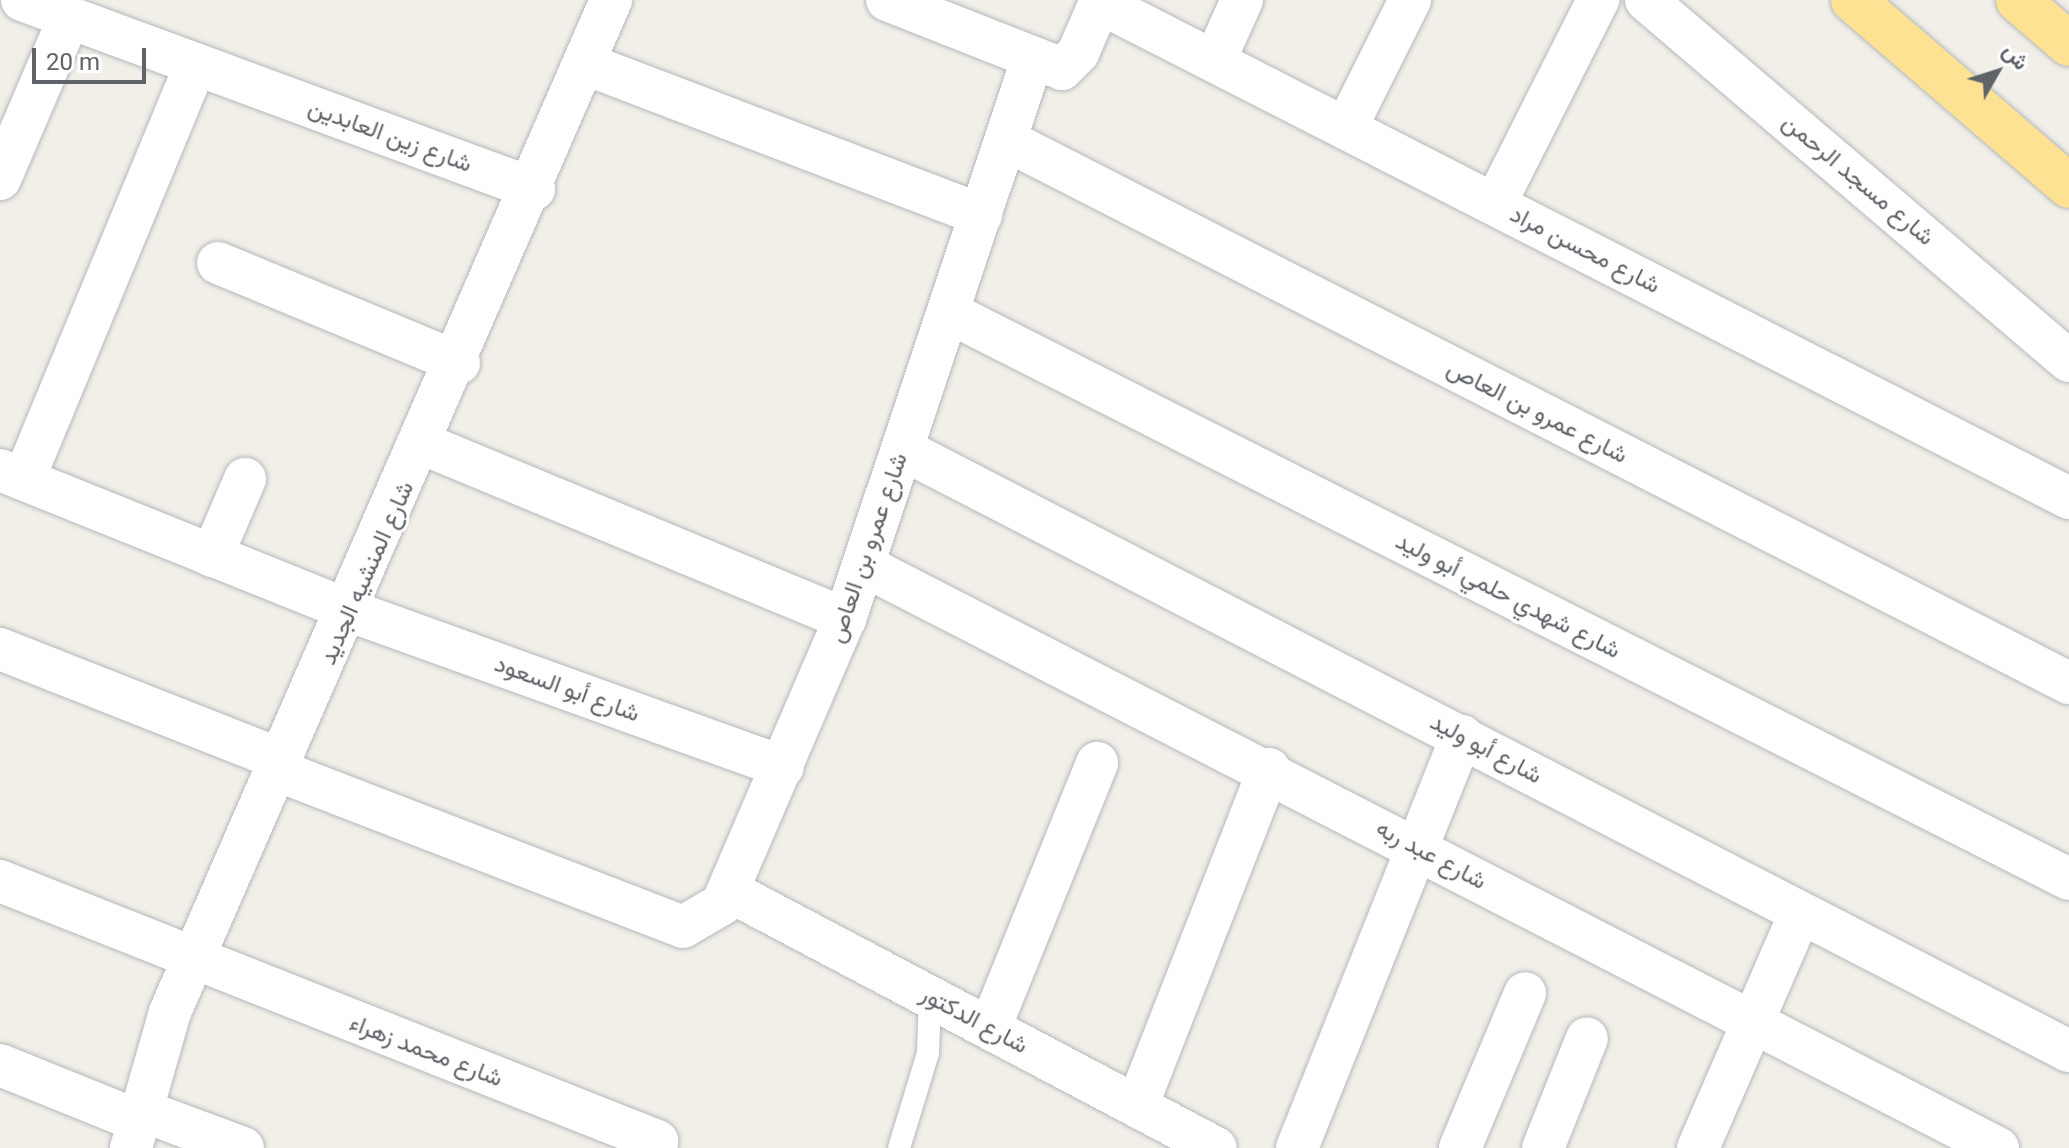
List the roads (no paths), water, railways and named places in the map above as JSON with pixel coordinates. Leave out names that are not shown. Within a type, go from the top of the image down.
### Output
[{"type":"highway","points":[[1853,0],[2069,186]]},
{"type":"highway","points":[[2018,0],[2069,44]]},
{"type":"street","points":[[0,7],[3,0]]},
{"type":"street","name":"شارع زين العابدين","points":[[22,0],[534,189]]},
{"type":"street","name":"شارع المنشيه الجديد","points":[[135,1125],[196,960],[459,363],[611,0]]},
{"type":"street","points":[[887,0],[1032,60],[1062,69],[1072,63],[1100,2]]},
{"type":"street","points":[[1215,60],[1242,0]]},
{"type":"street","points":[[1346,128],[1410,0]]},
{"type":"street","points":[[1495,204],[1598,0]]},
{"type":"street","name":"شارع مسجد الرحمن","points":[[1646,0],[2069,361]]},
{"type":"street","name":"شارع محسن مراد","points":[[1100,2],[2069,498]]},
{"type":"street","points":[[0,179],[69,18]]},
{"type":"street","name":"شارع عمرو بن العاص","points":[[282,766],[683,927],[697,924],[731,892],[845,619],[1032,60]]},
{"type":"street","points":[[12,475],[196,64]]},
{"type":"street","points":[[586,64],[981,215]]},
{"type":"street","name":"شارع عمرو بن العاص","points":[[1006,140],[2069,683]]},
{"type":"street","points":[[218,263],[459,363]]},
{"type":"street","name":"شارع شهدي حلمي أبو وليد","points":[[948,312],[2069,879]]},
{"type":"street","points":[[423,444],[845,619]]},
{"type":"street","name":"شارع أبو وليد","points":[[902,449],[1462,736],[1799,916],[2069,1051]]},
{"type":"street","name":"شارع أبو السعود","points":[[12,475],[350,611],[783,767]]},
{"type":"street","points":[[212,556],[245,479]]},
{"type":"street","name":"شارع عبد ربه","points":[[863,565],[1269,769],[1998,1148]]},
{"type":"street","points":[[0,649],[282,766]]},
{"type":"street","points":[[1297,1148],[1462,736]]},
{"type":"street","points":[[990,1028],[1097,763]]},
{"type":"street","points":[[1137,1106],[1269,769]]},
{"type":"street","name":"شارع محمد زهراء","points":[[0,881],[657,1141]]},
{"type":"street","name":"شارع الدكتور","points":[[731,892],[1137,1106],[1170,1137],[1216,1148]]},
{"type":"street","points":[[1698,1148],[1799,916]]},
{"type":"street","points":[[1460,1148],[1525,993]]},
{"type":"street","points":[[1543,1148],[1587,1038]]},
{"type":"street","points":[[0,1065],[135,1125],[243,1148]]},
{"type":"lane","points":[[899,1148],[928,1053],[930,997]]}]
